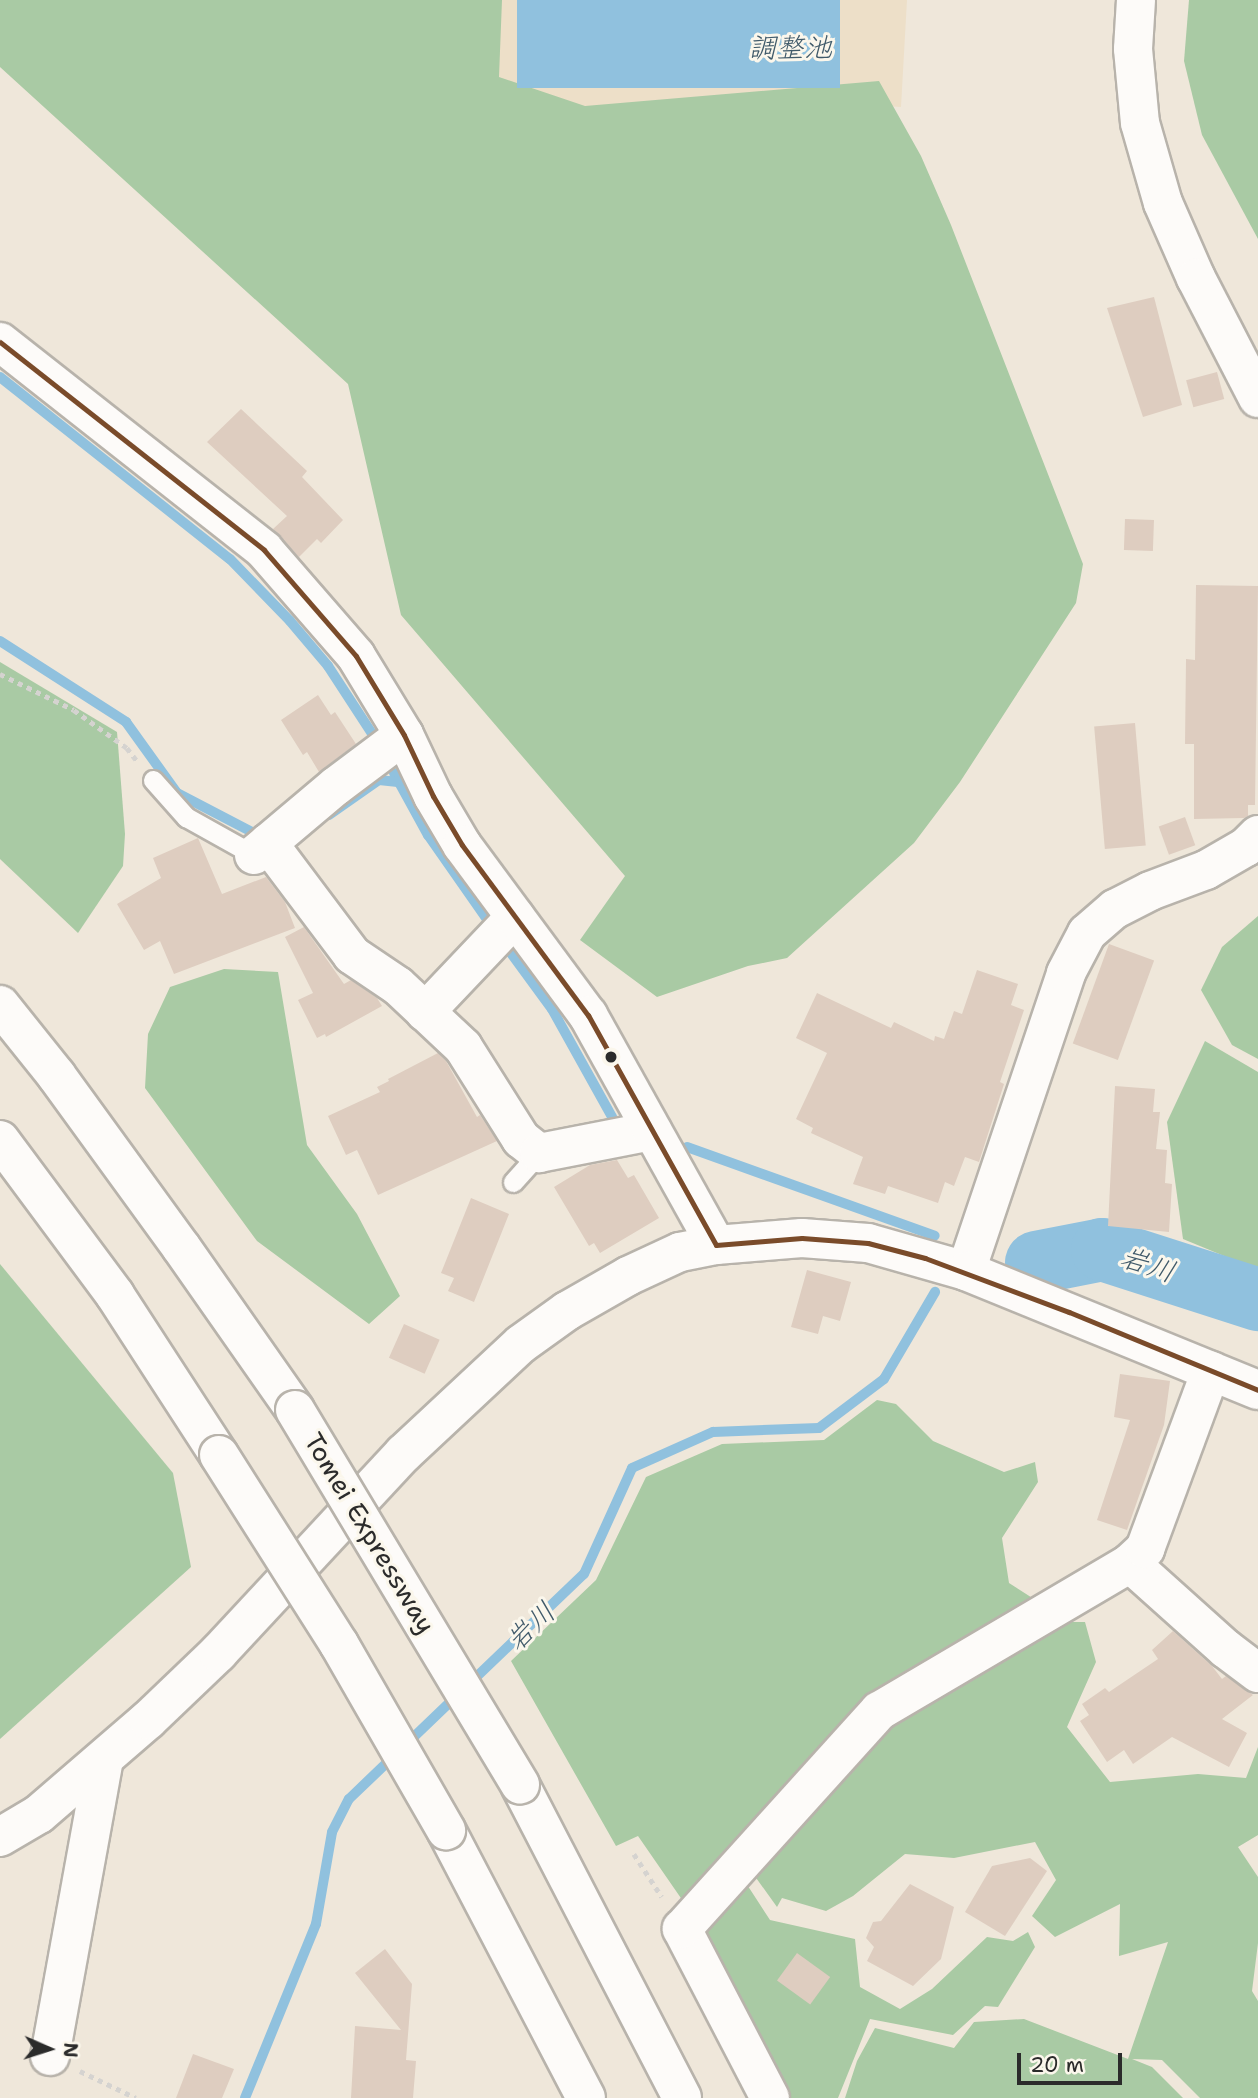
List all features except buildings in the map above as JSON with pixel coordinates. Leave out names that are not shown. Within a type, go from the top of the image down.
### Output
[{"type":"main road","points":[[1136,0],[1133,49],[1140,122],[1163,203],[1196,278],[1258,398]]},
{"type":"main road","points":[[0,342],[264,550],[356,656],[404,735],[433,796],[462,845],[588,1015],[716,1245]]},
{"type":"main road","points":[[404,735],[336,786],[261,849],[352,955],[398,986],[463,1047],[521,1139],[539,1153],[652,1131]]},
{"type":"main road","points":[[966,1271],[1066,973],[1087,933],[1115,909],[1150,891],[1206,870],[1246,847],[1258,835]]},
{"type":"main road","points":[[425,1012],[516,917]]},
{"type":"main road","name":"Tomei Expressway","points":[[0,1004],[56,1075],[181,1247],[295,1410],[520,1785],[682,2098]]},
{"type":"main road","points":[[0,1140],[115,1295],[339,1644],[446,1830],[586,2098]]},
{"type":"main road","points":[[0,1837],[39,1814],[104,1760],[218,1653],[403,1454],[521,1343],[567,1311],[628,1276],[680,1252],[716,1245],[802,1238],[868,1243],[966,1271],[1258,1390]]},
{"type":"main road","points":[[770,2098],[682,1929],[878,1711],[1130,1563],[1144,1549],[1211,1371]]},
{"type":"main road","points":[[1130,1563],[1226,1649],[1258,1673]]},
{"type":"main road","points":[[50,2056],[104,1760]]},
{"type":"lane","points":[[153,780],[186,817],[261,849]]},
{"type":"lane","points":[[513,1182],[539,1153]]},
{"type":"path","points":[[0,674],[74,710],[127,748],[153,780]]},
{"type":"path","points":[[634,1854],[682,1929]]},
{"type":"path","points":[[50,2056],[136,2098]]},
{"type":"shaded area","name":"調整池","points":[[479,0],[907,0],[901,107],[791,100],[477,111]]},
{"type":"green space","points":[[0,0],[502,0],[499,77],[585,106],[879,81],[921,156],[951,225],[1083,564],[1076,603],[960,782],[914,843],[787,958],[748,966],[657,997],[580,940],[625,876],[401,615],[348,384],[0,67]]},
{"type":"green space","points":[[1189,0],[1258,0],[1258,239],[1202,135],[1184,61]]},
{"type":"green space","points":[[0,662],[117,732],[125,834],[123,866],[78,933],[0,859]]},
{"type":"green space","points":[[1258,916],[1258,1059],[1232,1045],[1201,990],[1222,947]]},
{"type":"green space","points":[[224,969],[278,972],[307,1145],[357,1214],[400,1296],[369,1324],[257,1241],[145,1088],[148,1034],[170,987]]},
{"type":"green space","points":[[1205,1041],[1258,1072],[1258,1270],[1183,1239],[1167,1122]]},
{"type":"green space","points":[[0,1264],[173,1473],[191,1567],[0,1739]]},
{"type":"green space","points":[[877,1400],[896,1404],[933,1441],[1004,1472],[1035,1462],[1038,1482],[1002,1538],[1009,1583],[1037,1601],[886,1687],[685,1904],[638,1836],[616,1846],[511,1661],[596,1580],[646,1477],[722,1444],[824,1440]]},
{"type":"green space","points":[[1061,1622],[1085,1622],[1096,1662],[1067,1727],[1110,1782],[1198,1774],[1246,1778],[1258,1747],[1258,1835],[1238,1847],[1258,1877],[1258,1943],[1252,1991],[1258,2001],[1258,2098],[1200,2098],[1162,2060],[1132,2059],[1152,2067],[1183,2098],[845,2098],[857,2061],[875,2028],[954,2048],[974,2022],[1024,2019],[1128,2059],[1168,1942],[1119,1956],[1120,1904],[1055,1937],[1032,1916],[1056,1880],[1035,1842],[954,1858],[905,1854],[853,1896],[826,1911],[782,1898],[777,1907],[749,1868],[888,1719]]},
{"type":"green space","points":[[744,1880],[770,1920],[855,1939],[860,1987],[900,2009],[932,1989],[987,1937],[1013,1941],[1028,1932],[1035,1947],[998,2007],[985,2006],[953,2035],[870,2019],[838,2098],[791,2098],[704,1928]]},
{"type":"water","name":"調整池","points":[[517,0],[840,0],[840,88],[517,88]]},
{"type":"waterway","points":[[0,377],[230,559],[290,621],[328,666],[373,735]]},
{"type":"waterway","points":[[0,641],[126,722],[177,793],[254,833]]},
{"type":"waterway","points":[[394,773],[428,835],[489,922]]},
{"type":"waterway","points":[[329,815],[379,780],[398,782]]},
{"type":"waterway","points":[[505,945],[552,1009],[612,1117]]},
{"type":"waterway","points":[[687,1147],[935,1236]]},
{"type":"waterway","name":"岩川","points":[[1036,1262],[1102,1249],[1258,1299]]},
{"type":"waterway","name":"岩川","points":[[245,2098],[316,1924],[332,1832],[349,1799],[584,1574],[632,1468],[713,1432],[819,1428],[884,1379],[935,1292]]},
{"type":"transit line","points":[[0,342],[264,550],[356,656],[404,735],[433,796],[462,845],[588,1015],[716,1245],[802,1238],[868,1243],[925,1258],[1069,1312],[1258,1390]]}]
